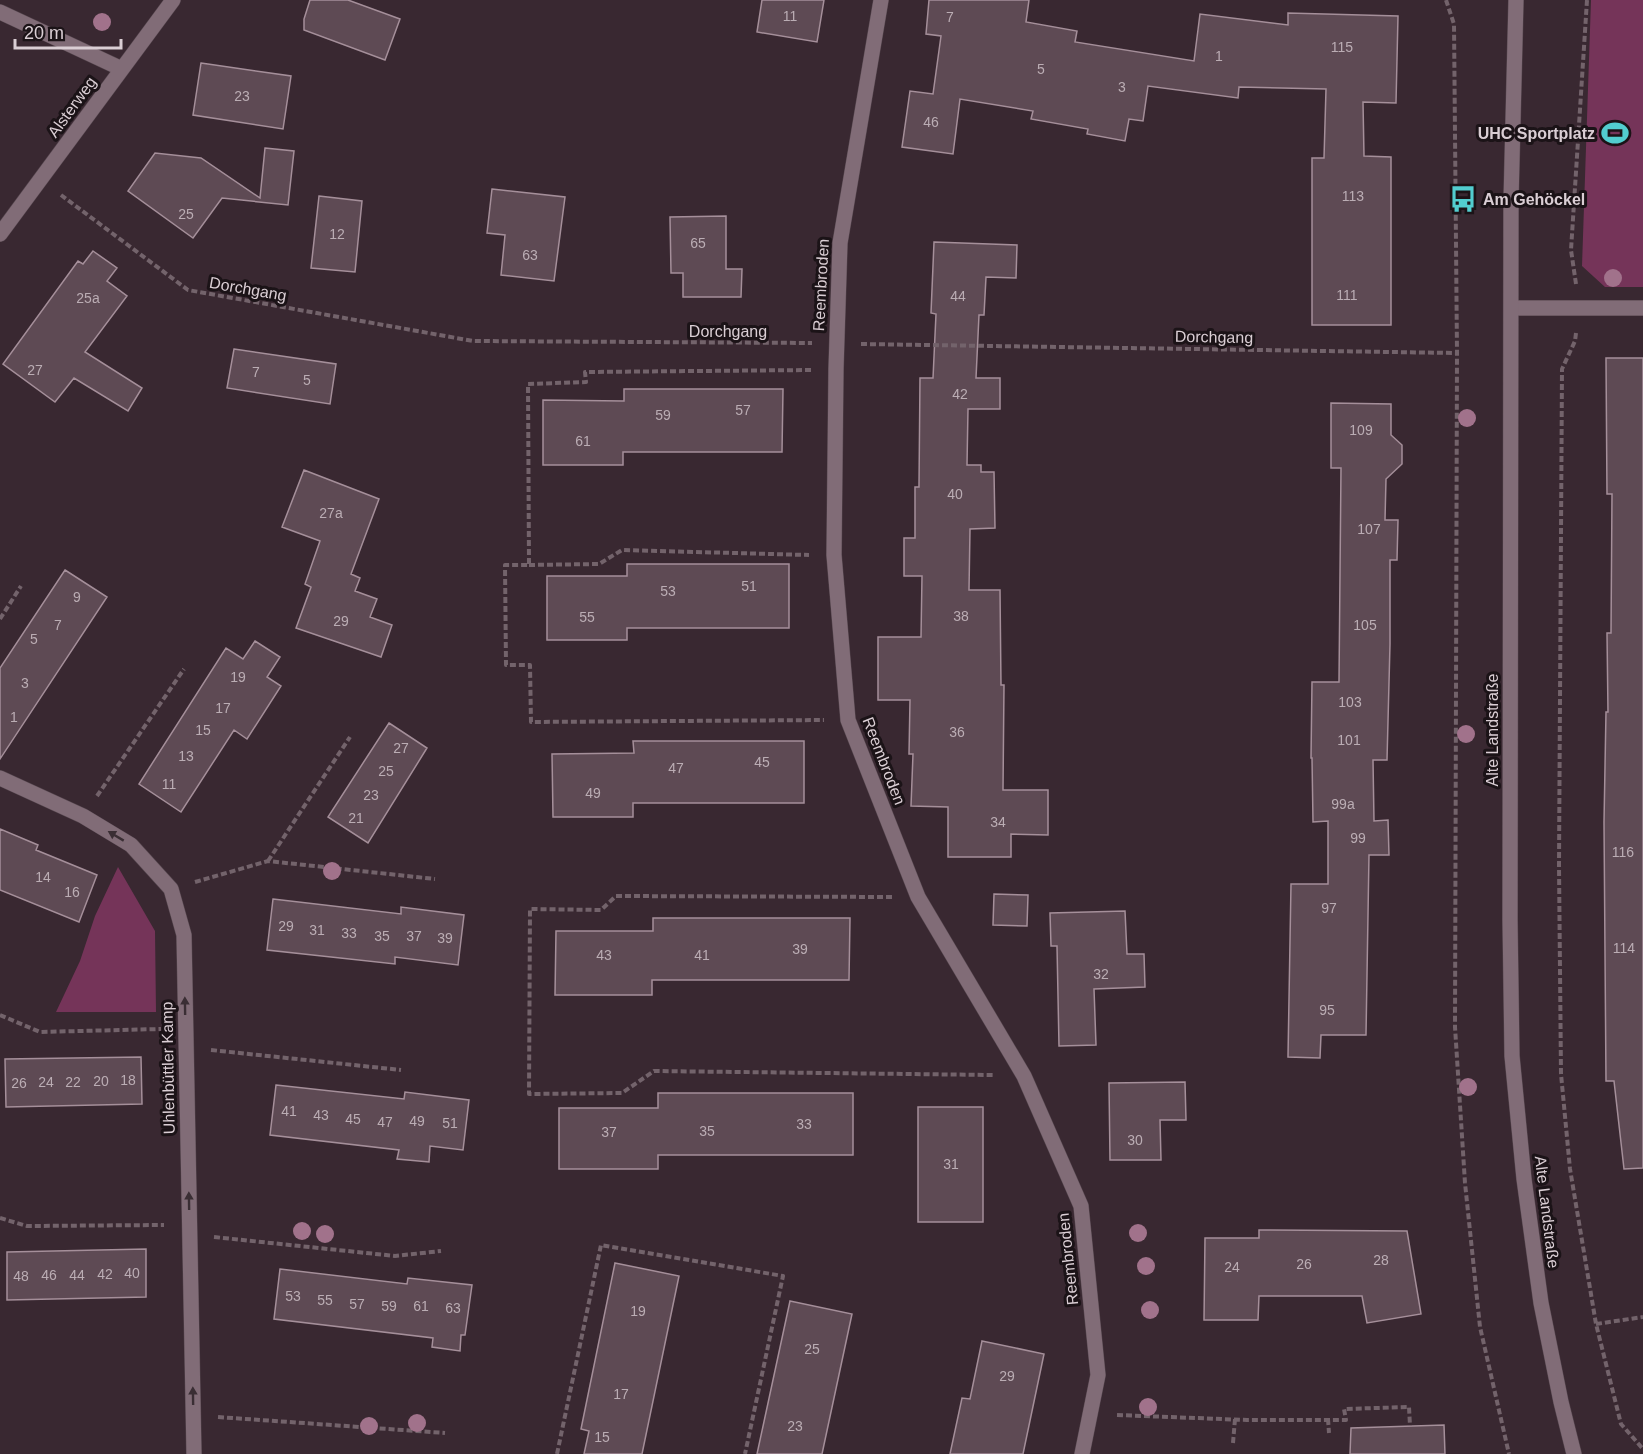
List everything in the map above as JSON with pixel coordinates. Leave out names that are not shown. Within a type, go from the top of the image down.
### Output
[{"type":"street","name":"Alsterweg","points":[[0,234],[172,0]]},
{"type":"street","name":"Reembroden","points":[[881,0],[840,243],[834,555],[848,720],[918,897],[1024,1076],[1081,1206],[1098,1375],[1083,1454]]},
{"type":"street","name":"Alte Landstraße","points":[[1516,0],[1511,201],[1510,920],[1512,1056],[1524,1179],[1541,1303],[1574,1454]]},
{"type":"street","points":[[0,12],[122,69]]},
{"type":"street","points":[[1512,309],[1643,308]]},
{"type":"street","name":"Uhlenbüttler Kamp","points":[[0,778],[83,816],[132,845],[171,890],[184,935],[194,1454]]},
{"type":"path","points":[[1446,0],[1454,24],[1457,353],[1455,1027],[1465,1183],[1480,1327],[1509,1454]]},
{"type":"path","points":[[1578,294],[1571,250],[1587,0]]},
{"type":"path","name":"Dorchgang","points":[[41,180],[188,290],[474,341],[837,343],[1457,353]]},
{"type":"path","points":[[1576,326],[1575,341],[1562,369],[1559,853],[1561,1074],[1570,1169],[1596,1324],[1621,1424],[1643,1449]]},
{"type":"path","points":[[529,565],[528,384],[586,382],[585,372],[836,369]]},
{"type":"path","points":[[834,555],[622,550],[599,564],[505,565],[506,665],[530,665],[531,722],[848,720]]},
{"type":"path","points":[[0,619],[21,586]]},
{"type":"path","points":[[83,816],[184,669]]},
{"type":"path","points":[[268,861],[350,737]]},
{"type":"path","points":[[171,890],[268,861],[435,879]]},
{"type":"path","points":[[918,897],[616,896],[601,910],[530,909],[529,1094],[622,1094],[654,1071],[1024,1076]]},
{"type":"path","points":[[0,1015],[40,1032],[186,1028]]},
{"type":"path","points":[[186,1048],[401,1070]]},
{"type":"path","points":[[0,1218],[27,1226],[189,1230],[395,1256],[441,1251]]},
{"type":"path","points":[[557,1454],[601,1245],[783,1276],[745,1454]]},
{"type":"path","points":[[1596,1324],[1643,1317]]},
{"type":"path","points":[[1091,1414],[1235,1419],[1346,1419],[1344,1409],[1409,1407],[1410,1426]]},
{"type":"path","points":[[193,1416],[445,1433]]},
{"type":"path","points":[[1233,1443],[1235,1419]]},
{"type":"path","points":[[1328,1419],[1329,1433]]},
{"type":"shaded area","name":"UHC Sportplatz","points":[[1591,0],[1643,0],[1643,287],[1605,287],[1582,266]]},
{"type":"shaded area","points":[[118,867],[155,931],[156,1012],[56,1012],[80,961],[95,916]]},
{"type":"building","points":[[310,0],[348,0],[400,19],[385,60],[304,30],[304,19]]},
{"type":"building","points":[[762,0],[824,0],[817,42],[757,32]]},
{"type":"building","points":[[929,0],[1029,0],[1026,22],[1077,31],[1075,42],[1194,61],[1200,14],[1288,25],[1288,13],[1398,16],[1396,103],[1363,102],[1364,156],[1391,157],[1391,325],[1312,325],[1312,158],[1324,158],[1326,89],[1239,87],[1238,98],[1148,86],[1143,121],[1129,119],[1125,141],[1087,134],[1088,129],[1031,119],[1033,111],[960,99],[953,154],[902,147],[910,91],[933,94],[941,36],[926,34]]},
{"type":"building","points":[[201,63],[291,76],[283,129],[193,115]]},
{"type":"building","points":[[265,148],[294,151],[288,205],[222,198],[193,238],[128,191],[155,153],[201,158],[260,198]]},
{"type":"building","points":[[492,189],[565,197],[554,281],[501,275],[505,235],[487,233]]},
{"type":"building","points":[[319,196],[362,201],[355,272],[311,268]]},
{"type":"building","points":[[726,216],[726,269],[742,269],[741,297],[683,297],[683,273],[671,273],[670,217]]},
{"type":"building","points":[[934,242],[1017,245],[1016,278],[986,277],[984,315],[979,315],[976,378],[1000,378],[1000,409],[968,409],[967,465],[981,465],[981,472],[994,472],[995,528],[970,529],[969,590],[1000,590],[1001,685],[1004,685],[1003,790],[1048,790],[1048,835],[1011,834],[1011,857],[948,857],[948,807],[911,806],[913,754],[909,754],[910,700],[878,700],[878,637],[921,637],[922,576],[904,576],[904,538],[915,538],[915,487],[919,487],[920,378],[933,378],[936,314],[931,313]]},
{"type":"building","points":[[93,251],[117,268],[107,281],[127,296],[85,352],[142,388],[128,411],[74,378],[55,402],[3,364],[78,261],[83,264]]},
{"type":"building","points":[[234,349],[336,364],[330,404],[227,388]]},
{"type":"building","points":[[1606,358],[1643,358],[1643,1168],[1624,1169],[1614,1081],[1606,1081],[1604,822],[1606,712],[1608,712],[1607,633],[1611,633],[1612,494],[1607,494]]},
{"type":"building","points":[[624,389],[783,389],[782,452],[623,452],[623,465],[543,465],[543,400],[624,401]]},
{"type":"building","points":[[1331,403],[1391,404],[1391,435],[1402,445],[1402,464],[1386,479],[1385,520],[1398,520],[1397,560],[1390,560],[1387,760],[1373,760],[1374,821],[1388,820],[1389,855],[1369,855],[1366,1035],[1321,1035],[1320,1058],[1288,1057],[1291,884],[1328,884],[1328,821],[1313,822],[1311,758],[1312,682],[1339,682],[1341,468],[1331,468]]},
{"type":"building","points":[[304,470],[379,499],[351,574],[360,578],[355,591],[377,599],[370,617],[392,625],[381,657],[296,628],[311,587],[305,584],[320,541],[282,527]]},
{"type":"building","points":[[627,564],[789,564],[789,628],[627,628],[627,640],[547,640],[547,576],[627,576]]},
{"type":"building","points":[[65,570],[107,597],[0,759],[0,668]]},
{"type":"building","points":[[255,641],[280,657],[267,677],[281,686],[247,739],[234,730],[181,812],[139,784],[226,648],[243,659]]},
{"type":"building","points":[[389,723],[427,748],[368,843],[328,817]]},
{"type":"building","points":[[633,741],[804,741],[804,803],[633,803],[633,817],[553,817],[552,754],[634,753]]},
{"type":"building","points":[[0,829],[38,845],[36,850],[97,875],[79,922],[0,890]]},
{"type":"building","points":[[994,894],[1028,895],[1027,926],[993,925]]},
{"type":"building","points":[[273,899],[401,914],[401,907],[464,915],[458,965],[395,957],[395,964],[267,950]]},
{"type":"building","points":[[1125,911],[1127,954],[1144,954],[1145,987],[1094,989],[1096,1045],[1059,1046],[1057,946],[1051,946],[1050,913]]},
{"type":"building","points":[[653,918],[850,918],[849,980],[652,980],[652,995],[555,995],[556,931],[653,931]]},
{"type":"building","points":[[141,1057],[142,1104],[6,1107],[5,1059]]},
{"type":"building","points":[[1185,1082],[1186,1120],[1160,1120],[1161,1160],[1110,1160],[1109,1083]]},
{"type":"building","points":[[276,1085],[404,1099],[405,1092],[469,1100],[463,1150],[430,1146],[429,1162],[397,1159],[399,1150],[270,1135]]},
{"type":"building","points":[[658,1093],[853,1093],[853,1155],[658,1155],[658,1169],[559,1169],[559,1108],[658,1108]]},
{"type":"building","points":[[918,1107],[983,1107],[983,1222],[918,1222]]},
{"type":"building","points":[[1259,1230],[1407,1231],[1421,1314],[1367,1323],[1362,1296],[1259,1296],[1258,1320],[1204,1320],[1205,1238],[1259,1238]]},
{"type":"building","points":[[146,1249],[146,1297],[7,1300],[7,1252]]},
{"type":"building","points":[[615,1263],[679,1276],[642,1454],[584,1454],[589,1431],[581,1429]]},
{"type":"building","points":[[280,1269],[407,1284],[408,1278],[472,1285],[465,1335],[461,1335],[460,1351],[432,1347],[433,1338],[274,1319]]},
{"type":"building","points":[[790,1301],[852,1314],[822,1454],[757,1454]]},
{"type":"building","points":[[982,1341],[1044,1354],[1023,1454],[950,1454],[962,1398],[970,1399]]},
{"type":"building","points":[[1444,1425],[1445,1454],[1350,1454],[1351,1428]]},
{"type":"place","name":"UHC Sportplatz","points":[[1615,133]]},
{"type":"place","name":"Am Gehöckel","points":[[1463,199]]}]
